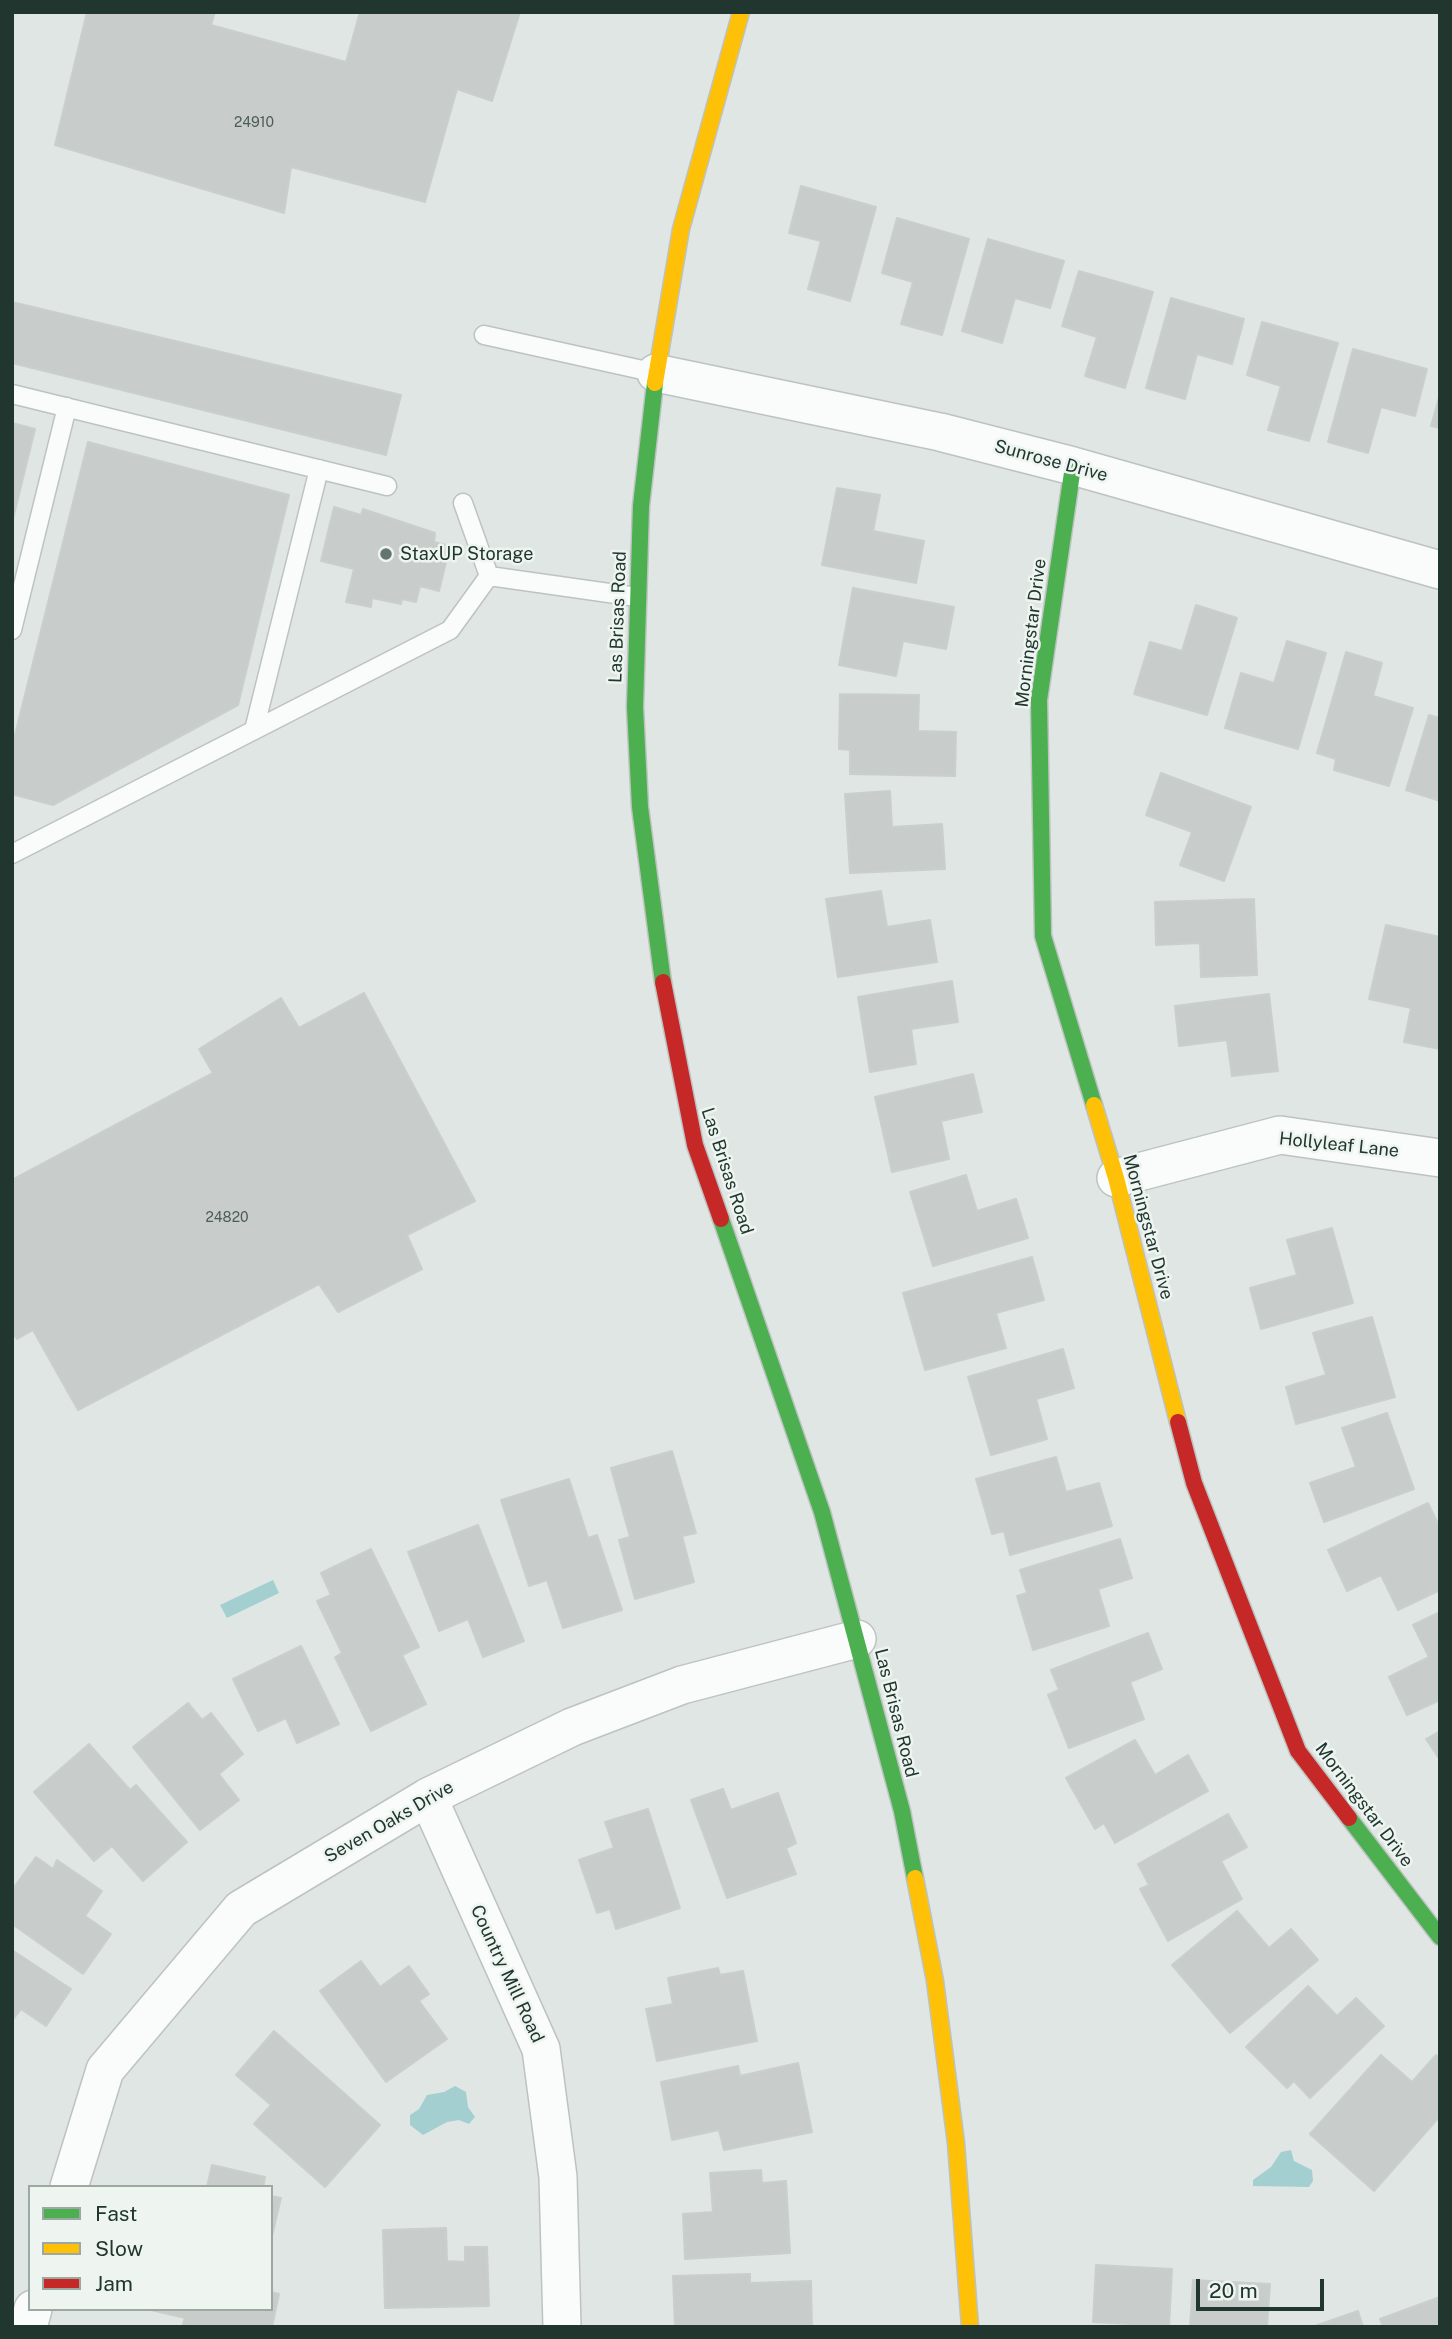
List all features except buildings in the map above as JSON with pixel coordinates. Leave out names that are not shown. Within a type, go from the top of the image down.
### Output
[{"type":"street","name":"Las Brisas Road","points":[[741,12],[681,229],[656,373],[641,506],[637,597],[635,707],[640,807],[664,993],[695,1145],[780,1383],[822,1512],[902,1811],[935,1982],[956,2143],[970,2327]]},
{"type":"street","name":"Sunrose Drive","points":[[656,373],[940,432],[1073,466],[1440,570]]},
{"type":"street","name":"Morningstar Drive","points":[[1073,466],[1039,700],[1043,936],[1116,1178],[1194,1483],[1298,1751],[1440,1937]]},
{"type":"street","name":"Hollyleaf Lane","points":[[1116,1178],[1280,1135],[1440,1158]]},
{"type":"street","name":"Seven Oaks Drive","points":[[70,2185],[105,2070],[241,1909],[428,1797],[572,1727],[670,1690],[857,1639]]},
{"type":"street","name":"Country Mill Road","points":[[428,1797],[541,2049],[558,2177],[562,2327]]},
{"type":"lane","points":[[484,335],[656,373]]},
{"type":"lane","points":[[12,394],[387,486]]},
{"type":"lane","points":[[12,630],[67,407]]},
{"type":"lane","points":[[254,730],[319,469]]},
{"type":"lane","points":[[463,503],[489,576]]},
{"type":"lane","points":[[489,576],[637,597]]},
{"type":"lane","points":[[12,853],[450,630],[489,576]]},
{"type":"water","points":[[273,1580],[279,1593],[227,1618],[220,1605]]},
{"type":"water","points":[[455,2086],[466,2092],[468,2107],[475,2117],[469,2124],[459,2120],[447,2122],[423,2135],[410,2125],[410,2115],[419,2109],[427,2095],[444,2092]]},
{"type":"water","points":[[1291,2150],[1294,2161],[1312,2170],[1313,2181],[1309,2187],[1253,2186],[1253,2180],[1271,2167],[1281,2152]]},
{"type":"traffic: fast","points":[[655,383],[641,506],[635,707],[640,807],[663,982]]},
{"type":"traffic: fast","points":[[1073,466],[1039,700],[1043,936],[1094,1105]]},
{"type":"traffic: fast","points":[[721,1219],[822,1512],[902,1811],[915,1878]]},
{"type":"traffic: fast","points":[[1349,1818],[1440,1937]]},
{"type":"traffic: slow","points":[[655,383],[681,229],[741,12]]},
{"type":"traffic: slow","points":[[1094,1105],[1116,1178],[1178,1422]]},
{"type":"traffic: slow","points":[[915,1878],[935,1981],[956,2143],[970,2327]]},
{"type":"traffic: jam","points":[[663,982],[695,1145],[721,1219]]},
{"type":"traffic: jam","points":[[1178,1422],[1194,1483],[1298,1751],[1349,1818]]},
{"type":"place","name":"StaxUP Storage","points":[[386,554]]}]
